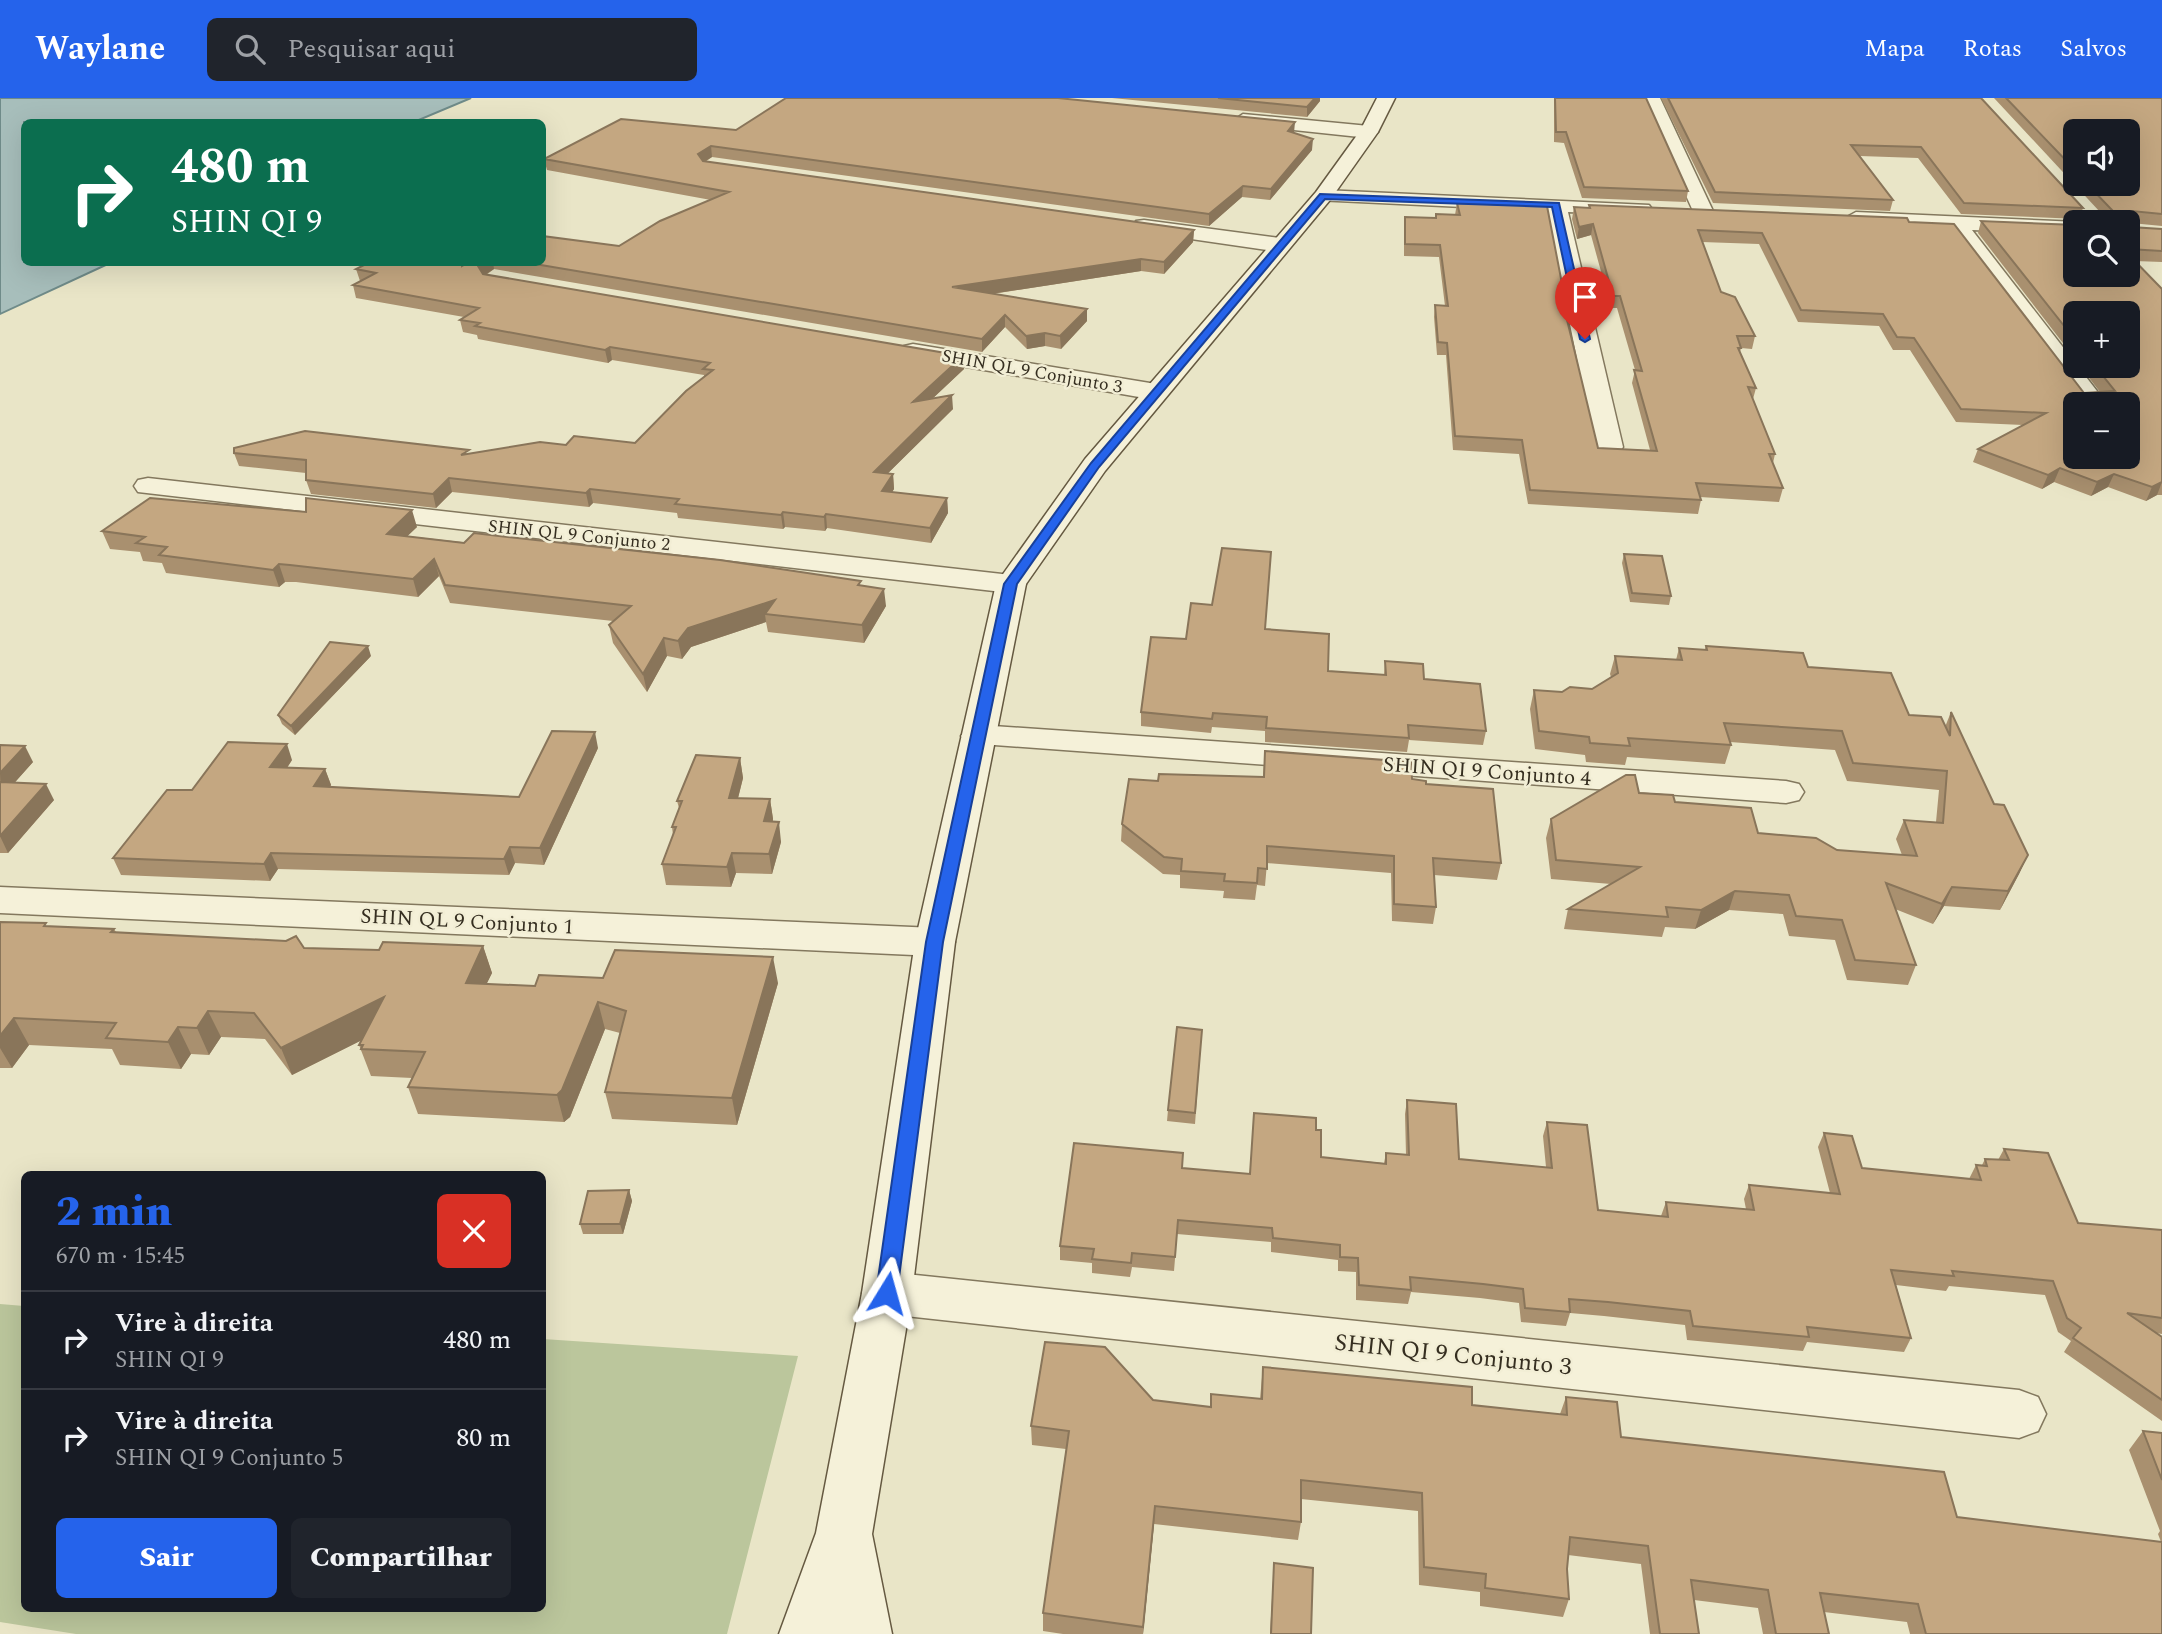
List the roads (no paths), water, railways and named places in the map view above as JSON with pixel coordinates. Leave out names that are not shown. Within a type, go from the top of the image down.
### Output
[{"type":"street","points":[[809,1634],[844,1533],[887,1293],[935,942],[1011,584],[1095,465],[1323,196],[1369,132],[1386,98]]},
{"type":"street","points":[[1323,196],[1710,211],[1651,98]]},
{"type":"street","points":[[1220,117],[1369,132]]},
{"type":"street","points":[[1556,205],[1609,447]]},
{"type":"street","points":[[1829,217],[1955,222],[2063,221]]},
{"type":"street","points":[[1955,222],[2085,392]]},
{"type":"street","points":[[1130,224],[1280,245]]},
{"type":"street","name":"SHIN QL 9 Conjunto 3","points":[[887,346],[1156,392]]},
{"type":"street","name":"SHIN QL 9 Conjunto 2","points":[[148,486],[1011,584]]},
{"type":"street","name":"SHIN QI 9 Conjunto 4","points":[[979,736],[1786,792]]},
{"type":"street","name":"SHIN QL 9 Conjunto 1","points":[[0,900],[935,942]]},
{"type":"street","name":"SHIN QI 9 Conjunto 3","points":[[887,1293],[2020,1414]]},
{"type":"street","points":[[844,1533],[862,1634]]},
{"type":"water","points":[[0,98],[471,98],[421,119],[21,119],[21,266],[104,266],[0,314]]}]
